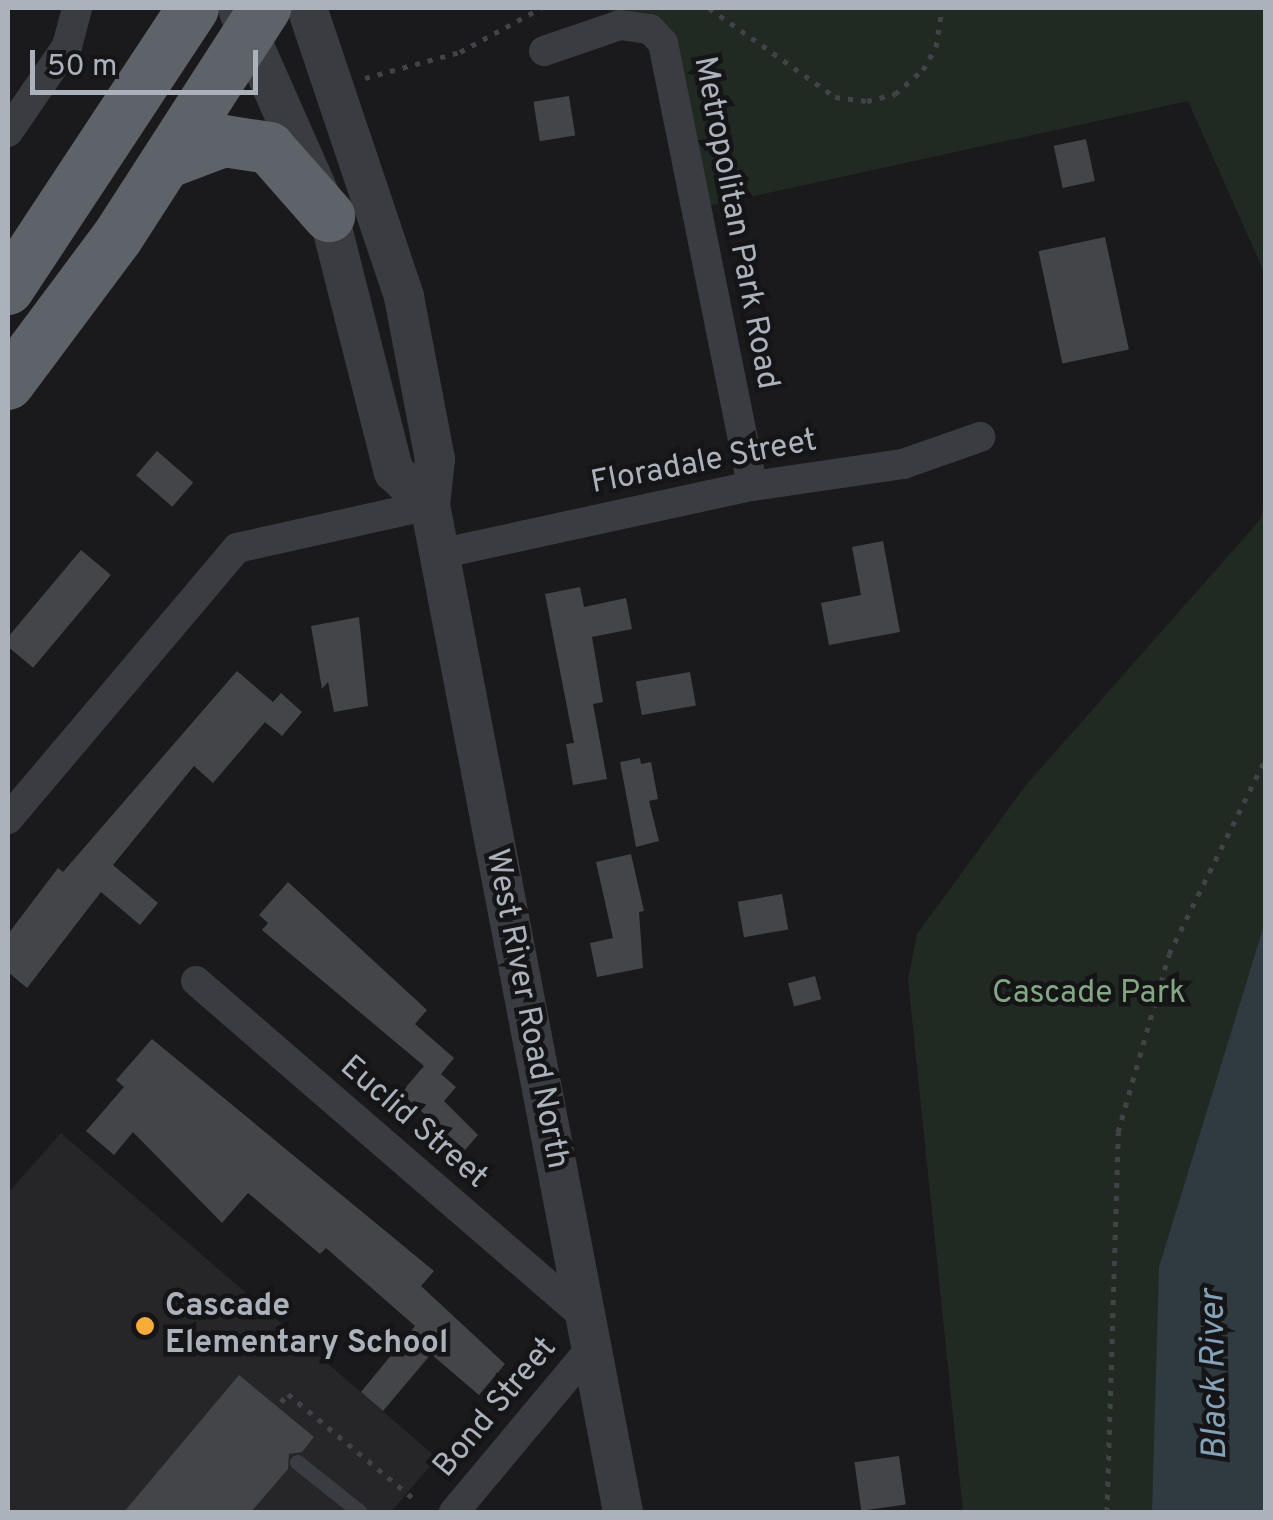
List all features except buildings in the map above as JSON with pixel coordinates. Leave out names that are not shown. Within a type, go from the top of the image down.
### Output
[{"type":"highway","points":[[8,289],[193,8]]},
{"type":"highway","points":[[8,384],[166,163],[251,16]]},
{"type":"highway","points":[[166,163],[224,141],[269,148],[329,216]]},
{"type":"street","points":[[8,132],[67,46],[77,8]]},
{"type":"street","name":"West River Road North","points":[[307,8],[404,297],[435,459],[430,505],[623,1512]]},
{"type":"street","points":[[251,16],[329,216],[394,472],[430,505]]},
{"type":"street","name":"Metropolitan Park Road","points":[[544,52],[620,25],[650,29],[663,44],[752,486]]},
{"type":"street","name":"Floradale Street","points":[[439,554],[752,486],[903,464],[980,437]]},
{"type":"street","points":[[8,819],[237,548],[430,505]]},
{"type":"street","name":"Euclid Street","points":[[196,981],[588,1333]]},
{"type":"street","name":"Bond Street","points":[[454,1512],[588,1333]]},
{"type":"lane","points":[[297,1462],[360,1512]]},
{"type":"path","points":[[358,80],[460,52],[541,8]]},
{"type":"path","points":[[709,8],[834,98],[867,101],[895,94],[923,70],[936,47],[942,8]]},
{"type":"path","points":[[1107,1512],[1118,1132],[1169,954],[1266,758]]},
{"type":"path","points":[[282,1402],[288,1394],[413,1498]]},
{"type":"shaded area","name":"Cascade Elementary School","points":[[61,1133],[437,1458],[391,1512],[8,1512],[8,1193]]},
{"type":"green space","points":[[604,8],[1265,8],[1265,274],[1188,101],[708,206],[677,40]]},
{"type":"green space","name":"Cascade Park","points":[[1265,502],[1265,1512],[963,1512],[908,980],[917,934],[1026,785],[1260,520]]},
{"type":"water","name":"Black River","points":[[1265,922],[1265,1512],[1152,1512],[1159,1267]]},
{"type":"place","name":"Cascade Elementary School","points":[[145,1326]]}]
